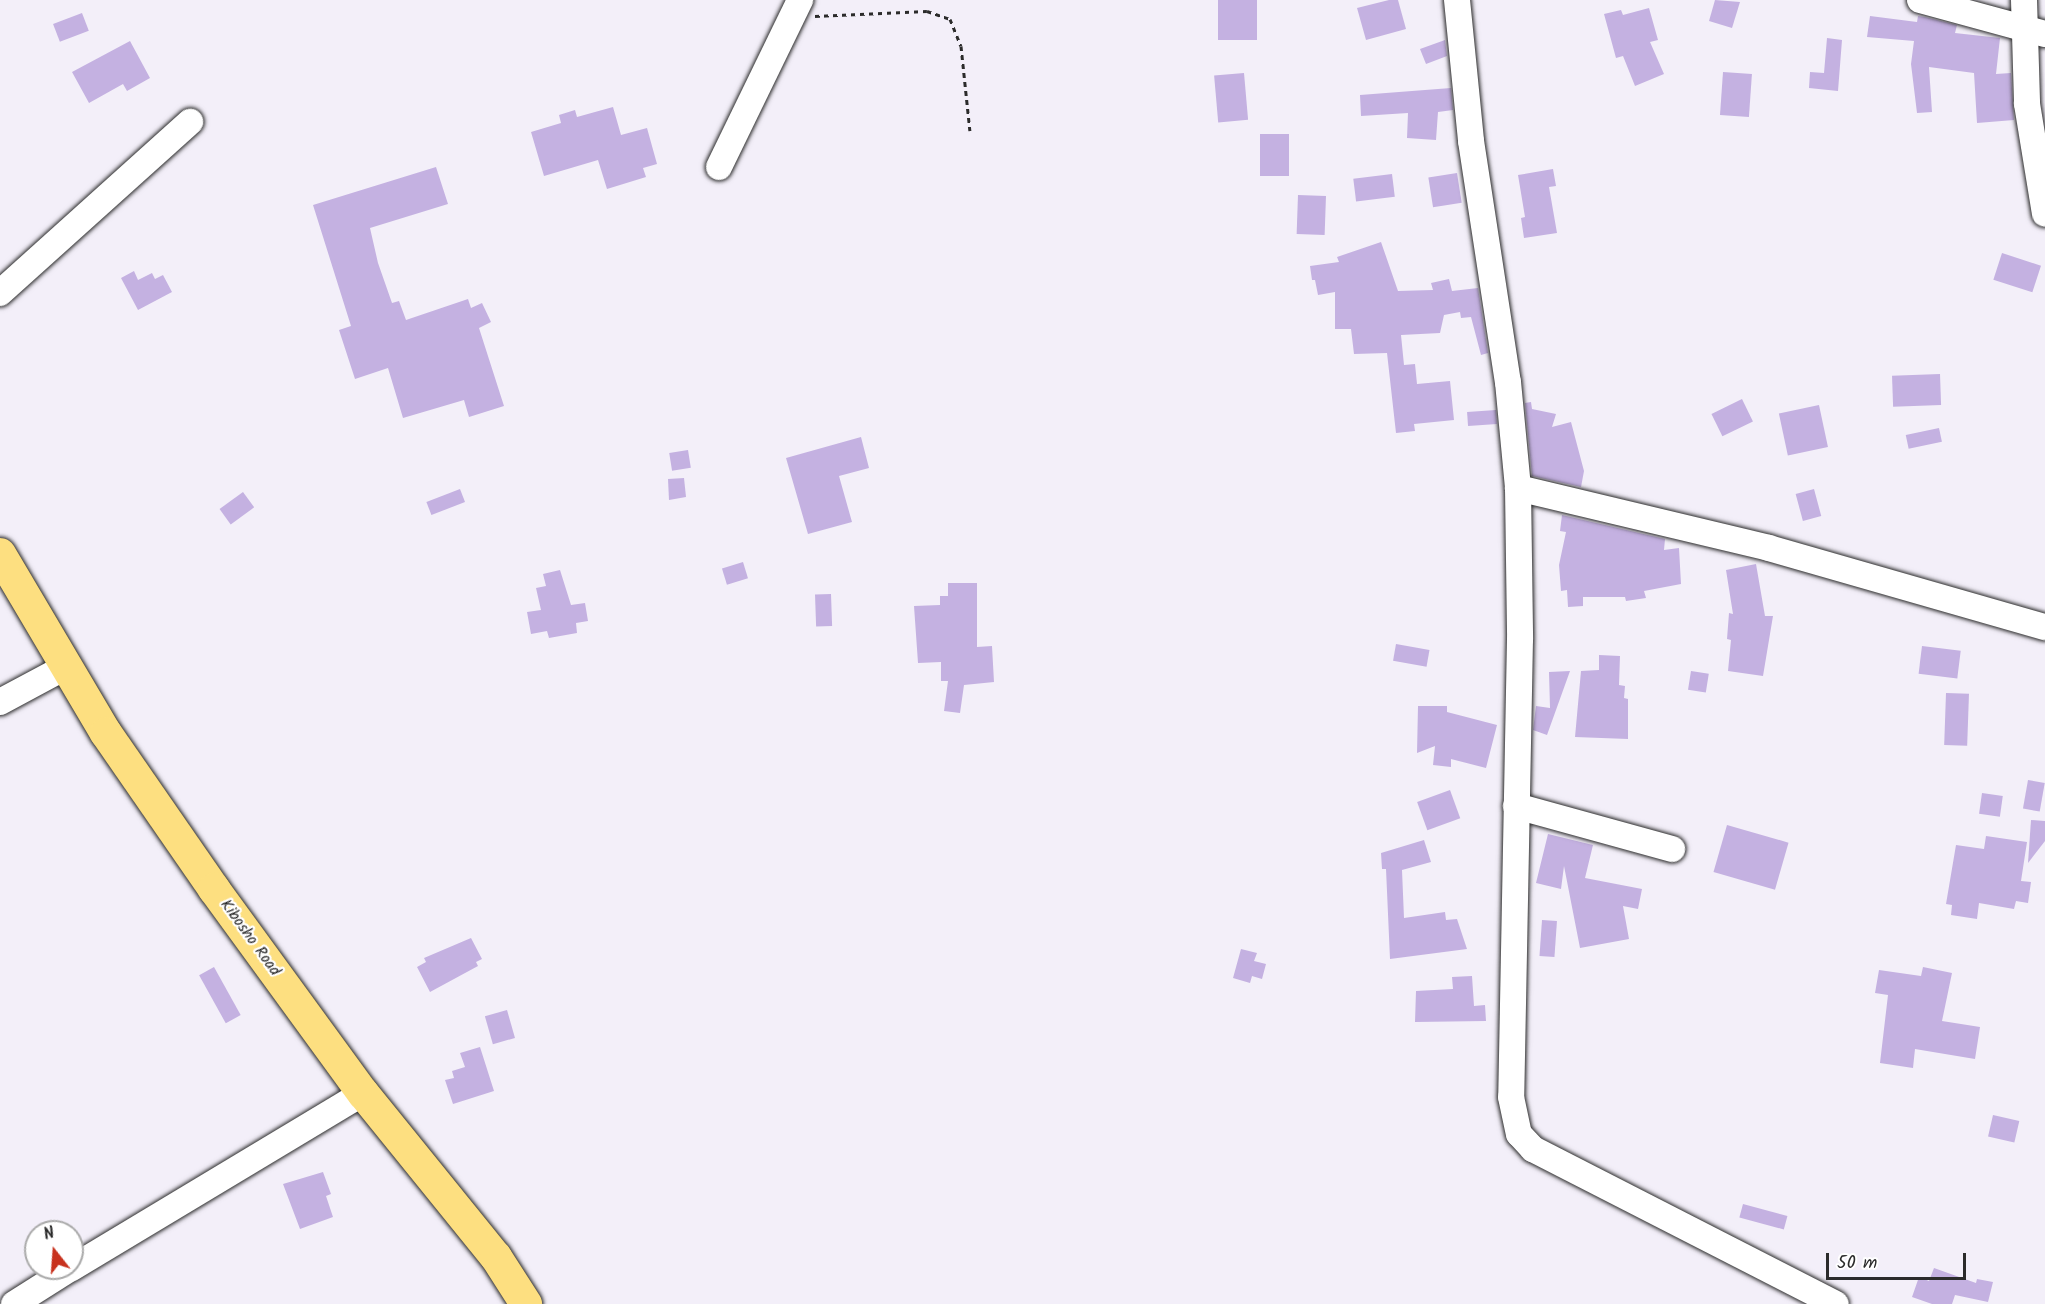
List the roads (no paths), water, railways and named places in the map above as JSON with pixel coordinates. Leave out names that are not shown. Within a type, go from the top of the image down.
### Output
[{"type":"main road","name":"Kibosho Road","points":[[0,554],[106,733],[214,889],[363,1093],[496,1257],[526,1304]]},
{"type":"street","points":[[1457,0],[1471,141],[1508,382],[1518,488],[1511,1097],[1519,1134],[1533,1149],[1836,1304]]},
{"type":"street","points":[[1920,0],[2034,30]]},
{"type":"street","points":[[2024,0],[2034,30],[2027,104],[2045,214]]},
{"type":"street","points":[[719,166],[796,9]]},
{"type":"street","points":[[0,293],[190,122]]},
{"type":"street","points":[[1518,488],[1769,548],[2045,627]]},
{"type":"street","points":[[0,702],[67,666]]},
{"type":"street","points":[[1516,806],[1672,849]]},
{"type":"street","points":[[84,1261],[363,1093]]},
{"type":"street","points":[[14,1304],[53,1280]]}]
